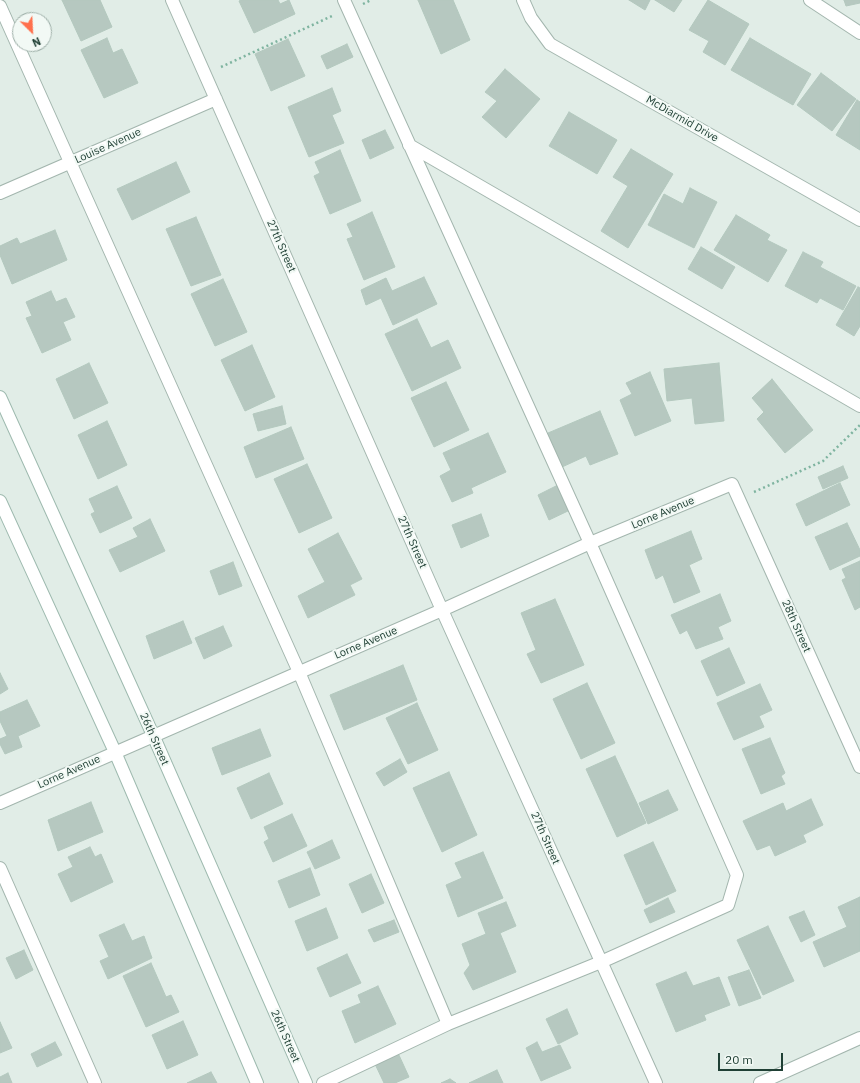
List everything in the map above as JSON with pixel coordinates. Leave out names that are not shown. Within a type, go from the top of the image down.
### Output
[{"type":"street","name":"27th Street","points":[[172,0],[442,610],[656,1083]]},
{"type":"street","name":"McDiarmid Drive","points":[[523,0],[531,18],[550,44],[860,220]]},
{"type":"street","points":[[810,0],[860,33]]},
{"type":"street","points":[[323,1083],[448,1024],[601,962],[728,905],[738,875],[346,5]]},
{"type":"street","points":[[0,6],[299,672],[448,1024]]},
{"type":"street","name":"Louise Avenue","points":[[0,193],[216,99]]},
{"type":"street","points":[[409,146],[860,406]]},
{"type":"street","name":"26th Street","points":[[0,397],[153,735],[306,1083]]},
{"type":"street","name":"Lorne Avenue","points":[[0,803],[590,544],[732,484]]},
{"type":"street","name":"28th Street","points":[[732,484],[860,766]]},
{"type":"street","points":[[0,501],[115,752],[257,1083]]},
{"type":"street","points":[[0,868],[95,1083]]},
{"type":"street","points":[[760,1083],[860,1038]]},
{"type":"path","points":[[206,74],[340,12],[346,5],[372,0]]},
{"type":"path","points":[[739,499],[824,461],[860,425]]},
{"type":"building","points":[[62,0],[100,0],[112,27],[81,41]]},
{"type":"building","points":[[278,0],[280,4],[289,0],[295,14],[254,33],[239,1]]},
{"type":"building","points":[[418,0],[453,0],[470,40],[441,54]]},
{"type":"building","points":[[629,0],[650,0],[645,10]]},
{"type":"building","points":[[655,0],[682,0],[674,12]]},
{"type":"building","points":[[708,0],[749,24],[725,65],[703,52],[709,41],[689,30]]},
{"type":"building","points":[[844,0],[860,0],[860,3],[846,6]]},
{"type":"building","points":[[107,38],[113,53],[122,49],[138,83],[104,98],[81,50]]},
{"type":"building","points":[[750,38],[811,74],[793,105],[731,70]]},
{"type":"building","points":[[288,39],[305,76],[271,91],[255,54]]},
{"type":"building","points":[[347,44],[353,57],[327,69],[321,56]]},
{"type":"building","points":[[505,69],[540,99],[506,138],[482,117],[497,101],[485,92]]},
{"type":"building","points":[[821,73],[856,99],[832,131],[797,105]]},
{"type":"building","points":[[332,88],[341,111],[332,115],[344,143],[309,157],[288,107]]},
{"type":"building","points":[[857,100],[860,102],[860,150],[836,135]]},
{"type":"building","points":[[569,112],[617,140],[597,174],[549,146]]},
{"type":"building","points":[[385,130],[394,148],[370,159],[362,140]]},
{"type":"building","points":[[631,149],[673,174],[628,248],[601,231],[628,186],[613,177]]},
{"type":"building","points":[[340,150],[361,201],[330,214],[314,176],[320,173],[315,162]]},
{"type":"building","points":[[176,162],[190,192],[132,220],[117,189]]},
{"type":"building","points":[[690,188],[717,202],[694,248],[648,225],[664,194],[683,204]]},
{"type":"building","points":[[372,212],[395,267],[364,280],[347,239],[353,237],[347,224]]},
{"type":"building","points":[[736,215],[770,235],[767,240],[787,250],[768,282],[714,250]]},
{"type":"building","points":[[196,217],[221,275],[191,286],[166,229]]},
{"type":"building","points":[[55,230],[67,260],[12,284],[0,255],[0,246],[17,238],[20,244]]},
{"type":"building","points":[[701,247],[735,267],[722,289],[688,269]]},
{"type":"building","points":[[803,252],[823,262],[820,267],[856,286],[843,310],[820,298],[817,303],[785,286]]},
{"type":"building","points":[[424,277],[437,304],[393,325],[381,298],[366,305],[361,290],[386,278],[392,291]]},
{"type":"building","points":[[223,279],[247,332],[215,346],[191,294]]},
{"type":"building","points":[[858,287],[860,288],[860,326],[854,336],[836,325]]},
{"type":"building","points":[[51,291],[56,302],[66,298],[75,317],[63,322],[71,340],[42,353],[26,318],[32,316],[26,302]]},
{"type":"building","points":[[417,319],[431,348],[448,340],[461,368],[412,391],[385,334]]},
{"type":"building","points":[[252,345],[275,397],[245,411],[221,360]]},
{"type":"building","points":[[89,363],[108,403],[74,419],[56,379]]},
{"type":"building","points":[[719,363],[724,421],[695,424],[692,398],[667,401],[664,369]]},
{"type":"building","points":[[650,372],[671,421],[635,436],[620,400],[632,394],[626,383]]},
{"type":"building","points":[[772,379],[813,430],[785,453],[757,419],[764,412],[752,398]]},
{"type":"building","points":[[446,382],[469,430],[434,447],[411,398]]},
{"type":"building","points":[[282,406],[286,424],[258,431],[253,414]]},
{"type":"building","points":[[600,411],[618,454],[590,465],[586,456],[562,467],[548,433]]},
{"type":"building","points":[[107,421],[127,465],[98,479],[78,435]]},
{"type":"building","points":[[291,427],[304,459],[256,478],[244,447]]},
{"type":"building","points":[[488,433],[506,472],[471,488],[473,493],[452,502],[440,476],[451,470],[443,453]]},
{"type":"building","points":[[307,464],[332,518],[299,533],[274,479]]},
{"type":"building","points":[[843,466],[848,478],[823,489],[818,477]]},
{"type":"building","points":[[840,483],[850,505],[806,526],[796,504]]},
{"type":"building","points":[[558,485],[570,510],[549,520],[538,495]]},
{"type":"building","points":[[117,486],[132,518],[100,533],[91,514],[95,512],[89,499]]},
{"type":"building","points":[[481,514],[489,536],[461,548],[452,525]]},
{"type":"building","points":[[150,519],[165,551],[120,572],[109,550],[138,537],[133,528]]},
{"type":"building","points":[[847,523],[860,550],[860,556],[830,570],[815,537]]},
{"type":"building","points":[[691,531],[702,559],[689,565],[700,592],[674,603],[663,575],[656,579],[645,550]]},
{"type":"building","points":[[338,533],[362,579],[350,585],[355,595],[308,618],[298,596],[325,582],[308,549]]},
{"type":"building","points":[[860,561],[860,607],[855,610],[842,580],[846,578],[842,569]]},
{"type":"building","points":[[233,562],[242,586],[219,595],[210,571]]},
{"type":"building","points":[[720,594],[731,621],[718,627],[723,639],[696,649],[687,630],[680,634],[671,615]]},
{"type":"building","points":[[555,599],[584,665],[541,683],[527,654],[536,650],[521,613]]},
{"type":"building","points":[[183,621],[192,643],[154,659],[146,636]]},
{"type":"building","points":[[223,626],[232,646],[204,659],[195,638]]},
{"type":"building","points":[[729,648],[745,683],[717,696],[701,661]]},
{"type":"building","points":[[403,665],[417,700],[344,730],[330,695]]},
{"type":"building","points":[[0,673],[8,689],[0,694]]},
{"type":"building","points":[[587,683],[615,743],[581,759],[553,699]]},
{"type":"building","points":[[760,684],[772,710],[759,716],[764,727],[734,740],[717,703]]},
{"type":"building","points":[[27,700],[40,726],[18,736],[22,747],[5,754],[0,744],[0,739],[7,736],[0,721],[0,712]]},
{"type":"building","points":[[417,703],[438,750],[408,764],[386,718]]},
{"type":"building","points":[[260,729],[271,756],[222,775],[212,748]]},
{"type":"building","points":[[770,738],[785,773],[781,776],[785,784],[761,794],[742,749]]},
{"type":"building","points":[[615,756],[646,823],[617,837],[586,769]]},
{"type":"building","points":[[400,759],[407,772],[384,786],[376,773]]},
{"type":"building","points":[[449,772],[477,835],[442,852],[413,788]]},
{"type":"building","points":[[269,773],[283,804],[251,819],[237,788]]},
{"type":"building","points":[[668,790],[678,810],[648,824],[639,803]]},
{"type":"building","points":[[811,799],[823,825],[803,835],[806,842],[775,856],[770,845],[757,850],[743,821],[783,803],[786,811]]},
{"type":"building","points":[[91,802],[103,832],[58,851],[48,820]]},
{"type":"building","points":[[292,814],[307,846],[273,862],[264,842],[269,839],[264,827]]},
{"type":"building","points":[[332,840],[340,858],[315,869],[307,852]]},
{"type":"building","points":[[653,842],[676,891],[646,905],[624,855]]},
{"type":"building","points":[[90,847],[95,857],[101,854],[113,882],[71,902],[58,874],[73,867],[68,857]]},
{"type":"building","points":[[483,852],[503,898],[458,917],[446,885],[462,878],[455,863]]},
{"type":"building","points":[[310,868],[320,895],[289,908],[278,881]]},
{"type":"building","points":[[371,874],[384,903],[362,913],[349,884]]},
{"type":"building","points":[[860,897],[860,951],[824,967],[813,942],[847,927],[838,907]]},
{"type":"building","points":[[668,898],[675,912],[650,923],[644,910]]},
{"type":"building","points":[[506,902],[516,926],[500,933],[516,972],[473,990],[464,973],[470,965],[462,944],[486,934],[478,913]]},
{"type":"building","points":[[326,908],[338,938],[307,951],[295,921]]},
{"type":"building","points":[[804,911],[815,935],[801,942],[789,917]]},
{"type":"building","points":[[394,920],[399,932],[374,942],[368,930]]},
{"type":"building","points":[[124,924],[132,941],[144,936],[152,958],[108,979],[100,961],[109,957],[99,935]]},
{"type":"building","points":[[768,926],[794,981],[763,995],[737,940]]},
{"type":"building","points":[[24,950],[33,970],[16,979],[6,958]]},
{"type":"building","points":[[347,954],[361,983],[330,997],[317,968]]},
{"type":"building","points":[[151,963],[166,997],[171,995],[179,1012],[146,1027],[123,976]]},
{"type":"building","points":[[749,970],[761,998],[739,1006],[728,977]]},
{"type":"building","points":[[686,972],[693,986],[719,977],[730,1005],[704,1015],[706,1020],[676,1032],[656,984]]},
{"type":"building","points":[[378,986],[396,1024],[355,1043],[342,1011],[361,1003],[358,995]]},
{"type":"building","points":[[567,1009],[578,1034],[558,1044],[546,1019]]},
{"type":"building","points":[[183,1021],[198,1055],[167,1069],[152,1035]]},
{"type":"building","points":[[0,1022],[12,1048],[0,1053]]},
{"type":"building","points":[[55,1042],[62,1055],[37,1067],[31,1054]]},
{"type":"building","points":[[537,1042],[542,1052],[560,1045],[571,1068],[541,1081],[526,1048]]},
{"type":"building","points":[[398,1053],[409,1077],[395,1083],[384,1083],[375,1064]]},
{"type":"building","points":[[497,1070],[503,1083],[469,1083]]},
{"type":"building","points":[[211,1072],[217,1083],[187,1083]]},
{"type":"building","points":[[8,1073],[12,1083],[0,1083],[0,1077]]},
{"type":"building","points":[[450,1079],[456,1083],[441,1083]]}]
